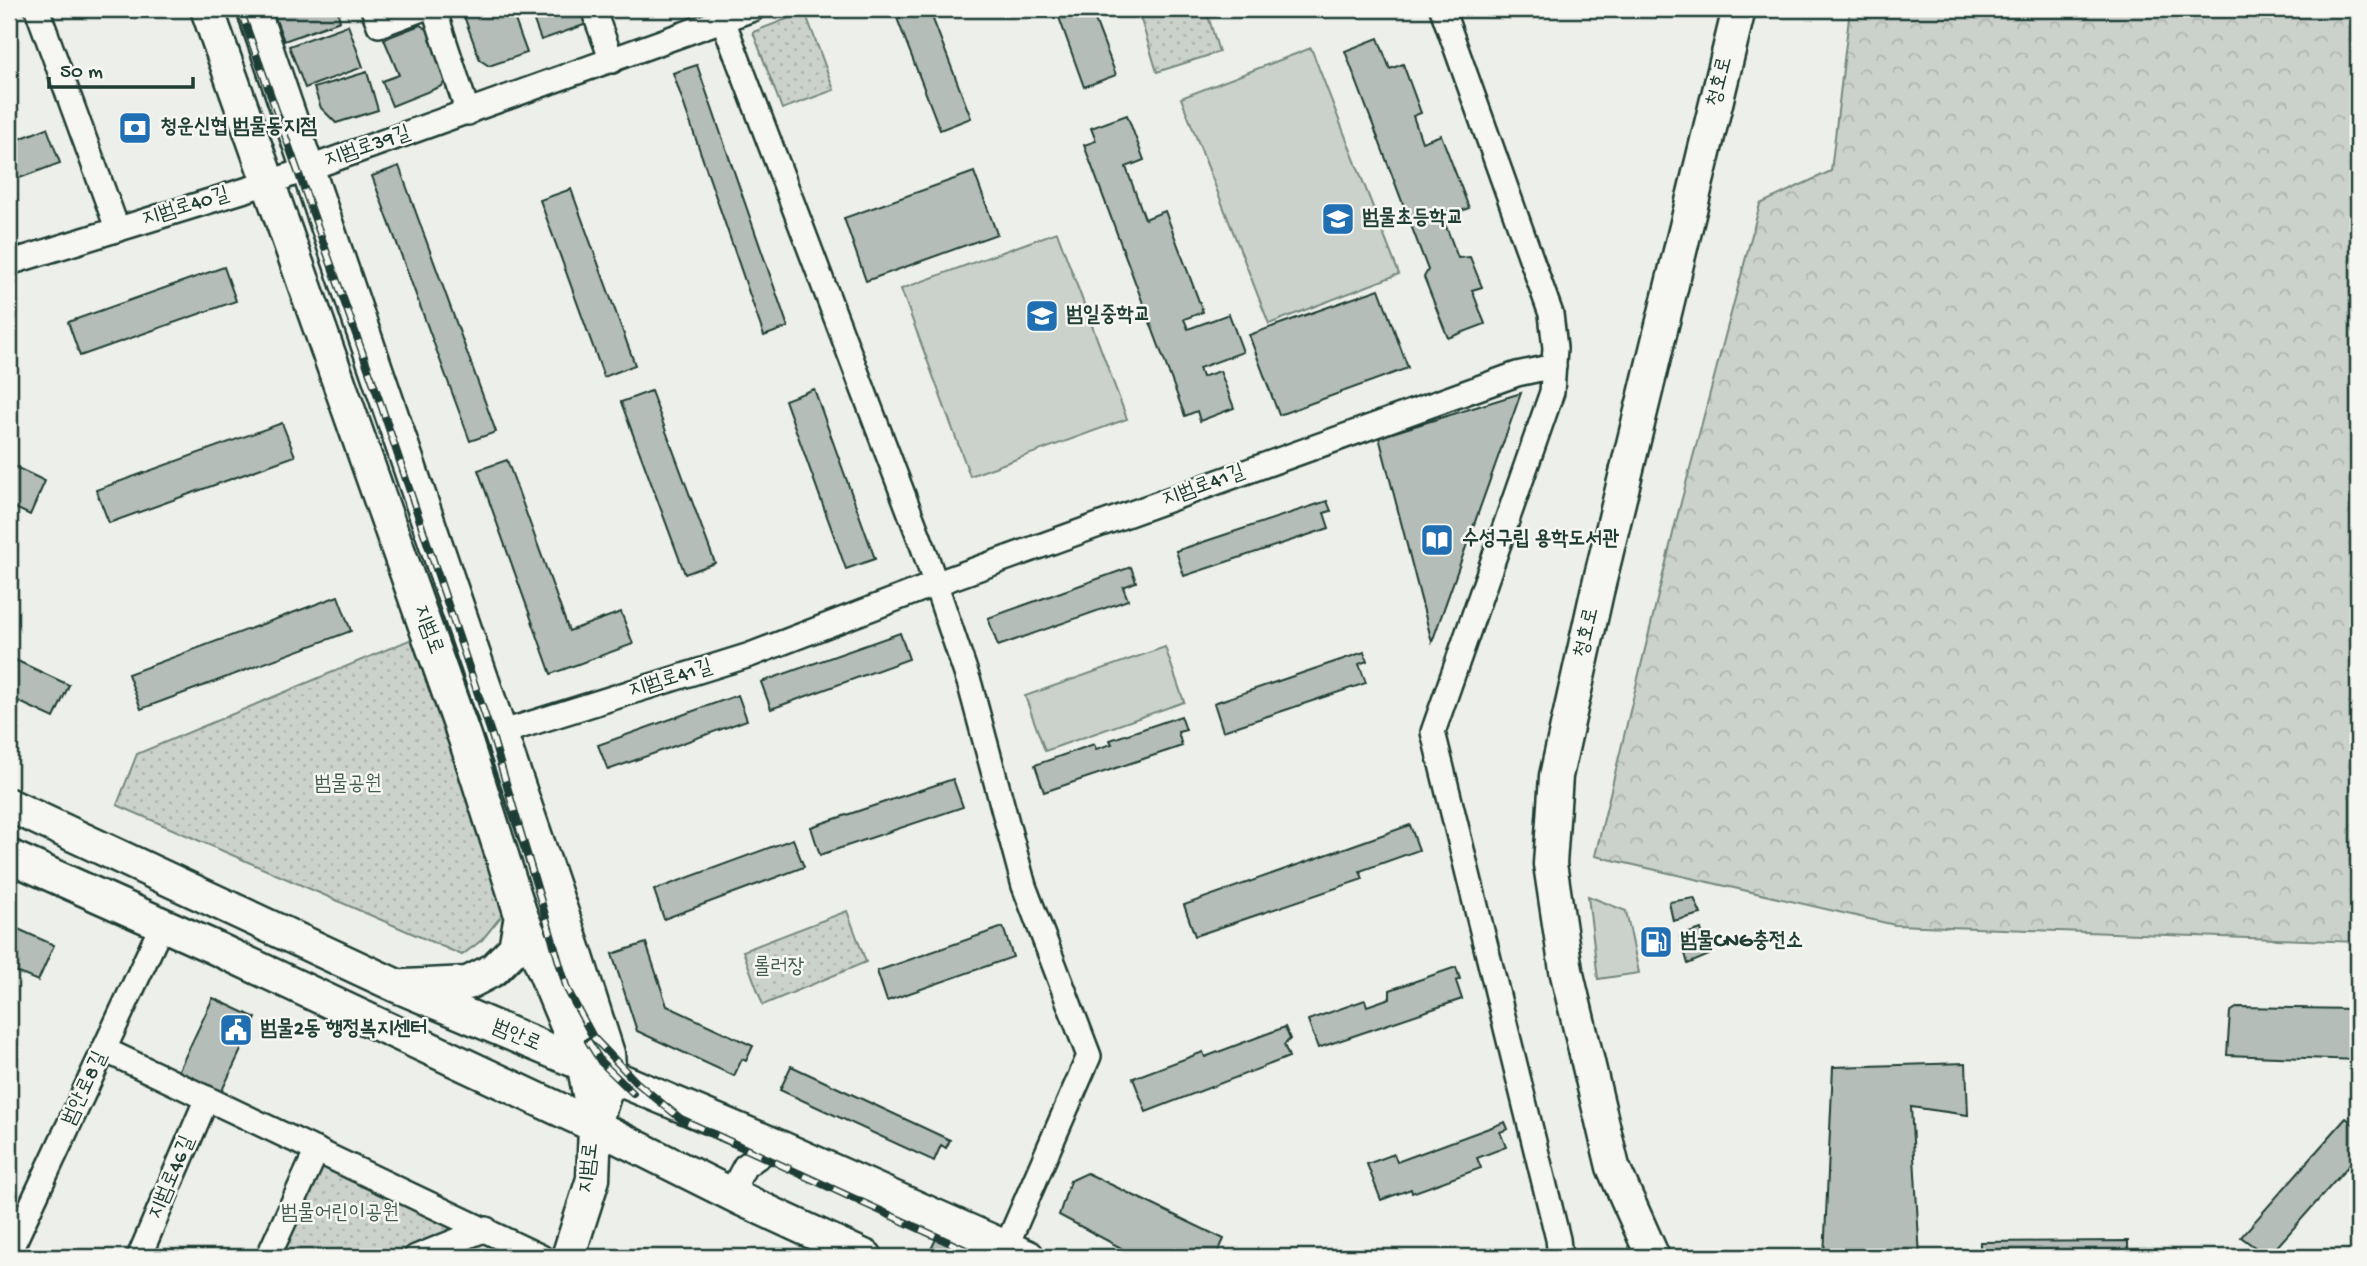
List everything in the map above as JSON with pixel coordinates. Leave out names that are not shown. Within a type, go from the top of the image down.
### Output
[{"type":"main road","name":"지범로","points":[[207,9],[465,739],[521,915],[597,1072],[593,1179],[568,1257]]},
{"type":"main road","points":[[253,9],[593,1006],[608,1054],[597,1072]]},
{"type":"main road","name":"청호로","points":[[1653,1257],[1613,1167],[1566,970],[1550,864],[1556,776],[1600,579],[1740,9]]},
{"type":"main road","name":"범안로","points":[[9,805],[397,986],[775,1145],[1011,1254]]},
{"type":"main road","points":[[9,856],[595,1126],[741,1199],[866,1257]]},
{"type":"main road","points":[[397,986],[468,983],[494,970],[515,948],[521,915]]},
{"type":"street","points":[[37,9],[111,230]]},
{"type":"street","points":[[373,9],[379,24],[422,9]]},
{"type":"street","points":[[434,9],[468,113]]},
{"type":"street","points":[[593,9],[612,61]]},
{"type":"street","name":"지범로39길","points":[[268,183],[753,9]]},
{"type":"street","points":[[1442,9],[1551,314],[1555,348],[1552,391],[1433,732],[1558,1239],[1560,1257]]},
{"type":"street","points":[[723,20],[935,584],[970,685],[1024,886],[1088,1056],[1011,1254]]},
{"type":"street","name":"지범로40길","points":[[17,260],[268,183]]},
{"type":"street","name":"지범로41길","points":[[500,733],[750,655],[935,584],[1517,374],[1554,366]]},
{"type":"street","name":"범안로8길","points":[[9,1253],[162,925]]},
{"type":"street","points":[[105,1050],[541,1257]]},
{"type":"street","name":"지범로46길","points":[[139,1257],[207,1098]]},
{"type":"street","points":[[741,1199],[737,1181],[745,1166],[775,1145]]},
{"type":"street","points":[[268,1257],[317,1150]]},
{"type":"street","points":[[416,1257],[486,1229]]},
{"type":"green space","points":[[1206,9],[1219,52],[1157,72],[1138,10]]},
{"type":"green space","points":[[1850,9],[2358,9],[2358,942],[1895,925],[1595,856],[1675,525],[1760,204],[1831,171]]},
{"type":"green space","points":[[805,12],[834,90],[782,109],[753,32]]},
{"type":"green space","points":[[1311,48],[1399,274],[1269,324],[1181,98]]},
{"type":"green space","points":[[1057,232],[1127,419],[970,476],[901,289]]},
{"type":"green space","name":"범물공원","points":[[414,638],[507,909],[482,940],[462,955],[117,805],[137,754]]},
{"type":"green space","points":[[1165,647],[1184,702],[1045,751],[1025,696]]},
{"type":"green space","points":[[1588,896],[1626,911],[1639,973],[1598,979]]},
{"type":"green space","name":"롤러장","points":[[847,911],[866,962],[763,1005],[743,951]]},
{"type":"green space","name":"범물어린이공원","points":[[319,1157],[475,1229],[395,1257],[273,1257]]},
{"type":"building","points":[[272,9],[342,9],[343,12],[338,13],[340,21],[284,41]]},
{"type":"building","points":[[468,9],[511,9],[527,53],[489,66],[480,60],[464,16]]},
{"type":"building","points":[[585,9],[587,24],[541,40],[530,10]]},
{"type":"building","points":[[921,9],[929,9],[971,118],[940,130],[897,18]]},
{"type":"building","points":[[1056,9],[1091,9],[1116,75],[1084,87]]},
{"type":"building","points":[[348,25],[363,67],[305,88],[289,46]]},
{"type":"building","points":[[420,25],[435,34],[450,72],[442,86],[392,106],[382,81],[399,75],[384,39]]},
{"type":"building","points":[[1378,38],[1390,69],[1403,64],[1421,113],[1413,116],[1422,142],[1441,135],[1469,208],[1443,218],[1458,258],[1470,257],[1482,287],[1472,290],[1485,324],[1448,338],[1424,277],[1428,270],[1345,51]]},
{"type":"building","points":[[697,65],[788,327],[764,336],[673,73]]},
{"type":"building","points":[[367,72],[378,110],[336,123],[321,108],[314,88]]},
{"type":"building","points":[[1127,115],[1144,160],[1126,167],[1145,219],[1165,211],[1203,312],[1184,319],[1188,329],[1229,314],[1243,352],[1199,368],[1202,377],[1220,371],[1234,408],[1200,421],[1197,411],[1185,416],[1084,145],[1096,141],[1091,128]]},
{"type":"building","points":[[47,128],[60,163],[9,182],[9,143]]},
{"type":"building","points":[[399,166],[496,432],[470,441],[372,176]]},
{"type":"building","points":[[974,172],[997,234],[866,281],[844,218]]},
{"type":"building","points":[[571,189],[635,365],[604,377],[540,200]]},
{"type":"building","points":[[224,267],[236,301],[80,356],[68,322]]},
{"type":"building","points":[[1379,289],[1408,368],[1279,415],[1249,335]]},
{"type":"building","points":[[814,389],[875,559],[846,569],[785,400]]},
{"type":"building","points":[[651,391],[715,563],[685,574],[621,402]]},
{"type":"building","name":"수성구립 용학도서관","points":[[1521,393],[1432,642],[1379,437]]},
{"type":"building","points":[[282,423],[295,456],[109,523],[96,490]]},
{"type":"building","points":[[507,460],[569,631],[621,612],[633,644],[551,674],[478,470]]},
{"type":"building","points":[[9,464],[45,481],[30,515],[9,505]]},
{"type":"building","points":[[1327,501],[1331,511],[1324,513],[1329,528],[1184,576],[1176,551]]},
{"type":"building","points":[[1131,567],[1136,582],[1123,587],[1128,600],[998,646],[988,618]]},
{"type":"building","points":[[338,596],[351,631],[141,709],[128,674]]},
{"type":"building","points":[[900,633],[909,659],[771,709],[761,682]]},
{"type":"building","points":[[1364,652],[1367,661],[1359,664],[1366,683],[1223,731],[1214,703]]},
{"type":"building","points":[[9,657],[69,685],[54,718],[9,697]]},
{"type":"building","points":[[738,695],[747,720],[608,770],[598,745]]},
{"type":"building","points":[[1181,716],[1186,730],[1178,732],[1182,746],[1044,792],[1035,765],[1094,744],[1096,749],[1112,744],[1110,740]]},
{"type":"building","points":[[953,779],[963,807],[820,855],[811,827]]},
{"type":"building","points":[[1410,825],[1419,850],[1360,871],[1363,879],[1195,936],[1184,905]]},
{"type":"building","points":[[793,839],[804,867],[664,919],[654,890]]},
{"type":"building","points":[[1694,898],[1701,914],[1673,921],[1669,902]]},
{"type":"building","points":[[9,925],[54,945],[38,981],[9,969]]},
{"type":"building","points":[[1003,927],[1013,957],[887,1001],[877,971]]},
{"type":"building","points":[[1701,929],[1709,955],[1688,964],[1680,936]]},
{"type":"building","points":[[646,943],[667,1006],[753,1046],[746,1061],[742,1059],[734,1076],[637,1031],[612,954]]},
{"type":"building","points":[[1456,967],[1460,979],[1456,981],[1462,999],[1318,1048],[1308,1020],[1365,1000],[1367,1006],[1390,998],[1390,990]]},
{"type":"building","points":[[213,998],[256,1018],[219,1097],[176,1076]]},
{"type":"building","points":[[2238,1007],[2356,1009],[2358,1060],[2227,1055],[2230,1012]]},
{"type":"building","points":[[1285,1027],[1290,1039],[1284,1045],[1289,1057],[1146,1112],[1133,1078],[1203,1052],[1205,1057]]},
{"type":"building","points":[[1966,1063],[1968,1115],[1911,1107],[1920,1257],[1824,1257],[1833,1067]]},
{"type":"building","points":[[791,1066],[950,1140],[946,1148],[941,1145],[934,1161],[780,1090]]},
{"type":"building","points":[[2346,1118],[2358,1128],[2358,1155],[2268,1257],[2241,1237]]},
{"type":"building","points":[[1505,1122],[1508,1129],[1500,1132],[1506,1147],[1477,1158],[1481,1168],[1412,1193],[1411,1189],[1381,1200],[1367,1164],[1394,1154],[1397,1162]]},
{"type":"building","points":[[1087,1173],[1224,1239],[1216,1257],[1138,1257],[1059,1215],[1070,1181]]},
{"type":"building","points":[[941,1229],[999,1257],[927,1257]]},
{"type":"building","points":[[2128,1241],[2128,1257],[1980,1257],[1980,1242]]},
{"type":"railway","points":[[240,9],[379,399],[493,739],[567,989],[593,1037],[636,1082],[681,1119],[981,1257]]},
{"type":"railway","points":[[588,1041],[601,1062],[633,1093]]},
{"type":"place","name":"청운신협 범물동지점","points":[[135,128]]},
{"type":"place","name":"범물초등학교","points":[[1338,219]]},
{"type":"place","name":"범일중학교","points":[[1042,316]]},
{"type":"place","name":"수성구립 용학도서관","points":[[1437,540]]},
{"type":"place","name":"범물CNG충전소","points":[[1656,942]]},
{"type":"place","name":"범물2동 행정복지센터","points":[[236,1030]]}]
